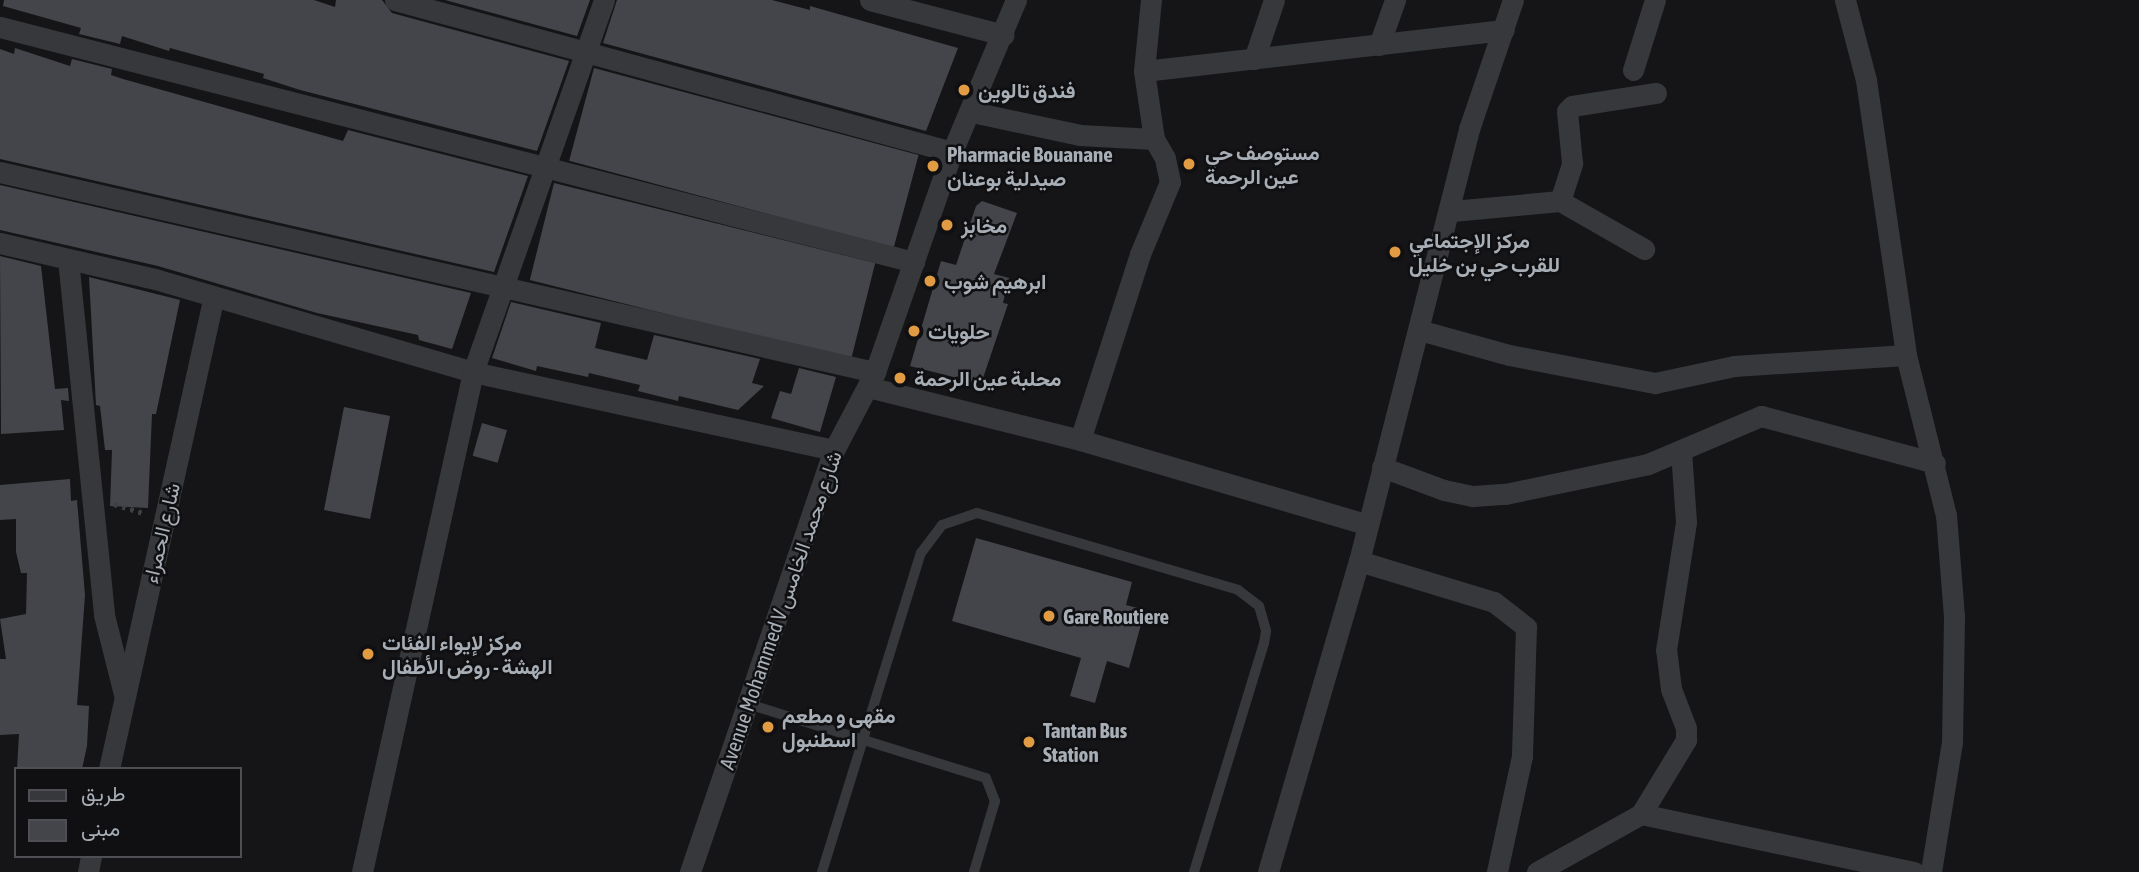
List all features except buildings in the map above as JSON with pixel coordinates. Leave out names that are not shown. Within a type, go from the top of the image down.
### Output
[{"type":"street","points":[[395,0],[952,152]]},
{"type":"street","points":[[362,872],[473,372],[499,289],[604,0]]},
{"type":"street","points":[[870,0],[1003,35]]},
{"type":"street","name":"Avenue Mohammed V شارع محمد الخامس","points":[[690,872],[834,450],[871,379],[952,152],[972,112],[1016,0]]},
{"type":"street","points":[[1080,440],[1140,254],[1170,182],[1154,139],[1144,72],[1151,0]]},
{"type":"street","points":[[1254,59],[1274,0]]},
{"type":"street","points":[[1379,45],[1395,0]]},
{"type":"street","points":[[1268,872],[1359,561],[1365,523],[1452,211],[1469,129],[1513,0]]},
{"type":"street","points":[[1633,70],[1655,0]]},
{"type":"street","points":[[1845,0],[1866,80],[1906,355],[1946,515],[1954,616],[1952,742],[1931,872]]},
{"type":"street","points":[[0,27],[544,170],[914,262]]},
{"type":"street","points":[[1144,72],[1504,30]]},
{"type":"street","points":[[1560,201],[1572,163],[1567,111],[1572,106],[1656,93]]},
{"type":"street","points":[[972,112],[1080,135],[1154,139]]},
{"type":"street","points":[[0,172],[871,379],[1365,523]]},
{"type":"street","points":[[1452,211],[1560,201],[1644,248]]},
{"type":"street","points":[[0,243],[213,298],[473,372],[834,450]]},
{"type":"street","points":[[68,259],[104,615],[124,696]]},
{"type":"street","name":"شارع الحمراء","points":[[109,767],[213,298]]},
{"type":"street","points":[[1419,330],[1509,355],[1655,383],[1734,366],[1906,355]]},
{"type":"street","points":[[1382,467],[1444,490],[1473,496],[1506,494],[1648,464],[1761,416],[1935,463]]},
{"type":"street","points":[[1537,872],[1641,814],[1688,733],[1671,689],[1666,650],[1686,523],[1681,450]]},
{"type":"street","points":[[1359,561],[1494,602],[1526,627],[1522,756],[1497,872]]},
{"type":"street","points":[[1641,814],[1914,872]]},
{"type":"lane","points":[[822,872],[921,554],[929,537],[959,516],[995,515],[1238,590],[1259,606],[1266,631],[1194,872]]},
{"type":"lane","points":[[748,704],[978,773],[991,785],[995,802],[974,872]]},
{"type":"path","points":[[92,498],[164,519]]},
{"type":"place","name":"فندق تالوين","points":[[964,90]]},
{"type":"place","name":"مستوصف حي عين الرحمة","points":[[1189,164]]},
{"type":"place","name":"Pharmacie Bouanane صيدلية بوعنان","points":[[933,166]]},
{"type":"place","name":"مخابز","points":[[947,225]]},
{"type":"place","name":"مركز الإجتماعي للقرب حي بن خليل","points":[[1395,252]]},
{"type":"place","name":"ابرهيم شوب","points":[[930,281]]},
{"type":"place","name":"حلويات","points":[[914,331]]},
{"type":"place","name":"محلبة عين الرحمة","points":[[900,378]]},
{"type":"place","name":"Gare Routiere","points":[[1049,616]]},
{"type":"place","name":"مركز لإيواء الفئات الهشة - روض الأطفال","points":[[368,654]]},
{"type":"place","name":"مقهى و مطعم اسطنبول","points":[[768,727]]},
{"type":"place","name":"Tantan Bus Station","points":[[1029,742]]}]
